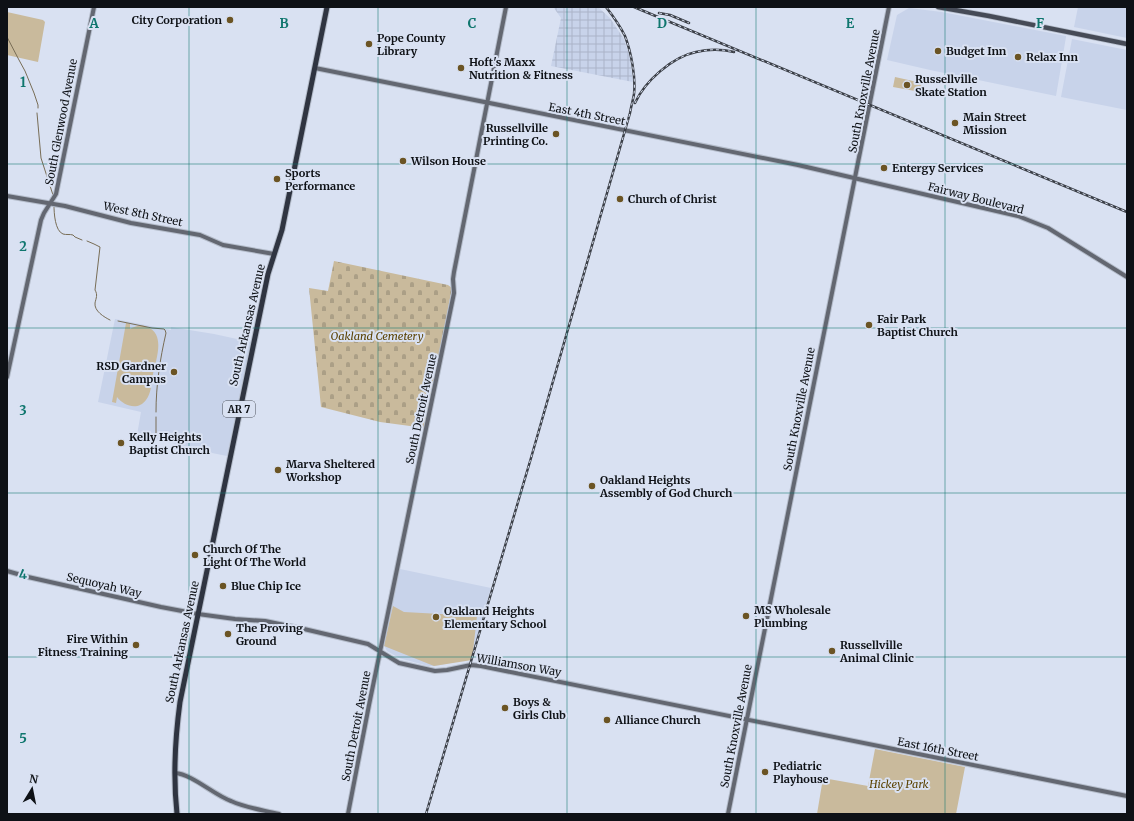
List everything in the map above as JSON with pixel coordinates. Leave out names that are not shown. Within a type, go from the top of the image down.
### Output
[{"type":"highway","name":"South Arkansas Avenue","points":[[177,814],[175,773],[176,732],[180,702],[242,395],[268,274],[282,230],[327,7]]},
{"type":"main road","points":[[938,7],[1127,44]]},
{"type":"street","name":"South Glenwood Avenue","points":[[7,378],[41,220],[56,194],[94,7]]},
{"type":"street","name":"South Detroit Avenue","points":[[348,814],[454,293],[454,272],[506,7]]},
{"type":"street","name":"South Knoxville Avenue","points":[[728,814],[889,7]]},
{"type":"street","name":"East 4th Street","points":[[315,68],[856,178]]},
{"type":"street","name":"Fairway Boulevard","points":[[856,178],[1018,216],[1048,228],[1127,277]]},
{"type":"street","name":"West 8th Street","points":[[7,196],[65,206],[131,223],[200,235],[224,245],[274,254]]},
{"type":"street","name":"Sequoyah Way","points":[[7,571],[22,576],[198,614]]},
{"type":"street","name":"Williamson Way","points":[[198,614],[236,620],[265,621],[368,644],[399,663],[435,671],[470,665],[481,666],[747,719]]},
{"type":"street","name":"East 16th Street","points":[[747,719],[884,748],[1127,796]]},
{"type":"street","points":[[175,773],[184,775],[230,801],[279,814]]},
{"type":"shaded area","points":[[598,7],[610,18],[624,39],[630,58],[633,82],[551,66],[561,18],[554,8]]},
{"type":"shaded area","points":[[1078,7],[1127,7],[1127,38],[1074,27]]},
{"type":"shaded area","points":[[909,8],[942,12],[1066,36],[1056,96],[887,60],[897,15]]},
{"type":"shaded area","points":[[1072,39],[1127,50],[1127,110],[1061,97]]},
{"type":"shaded area","name":"RSD Gardner Campus","points":[[115,319],[171,330],[171,327],[214,334],[251,342],[227,456],[137,435],[141,412],[98,402]]},
{"type":"shaded area","name":"Oakland Heights Elementary School","points":[[400,569],[491,588],[471,659],[428,666],[399,658],[387,651],[384,645]]},
{"type":"green space","points":[[7,12],[43,20],[45,22],[38,62],[7,55]]},
{"type":"green space","name":"Russellville Skate Station","points":[[895,77],[922,83],[921,87],[916,87],[915,91],[893,87]]},
{"type":"green space","name":"Oakland Cemetery","points":[[334,261],[448,285],[452,288],[425,428],[380,422],[321,407],[309,288],[328,291]]},
{"type":"green space","points":[[126,323],[130,324],[130,329],[143,326],[153,330],[158,341],[149,395],[143,403],[135,406],[123,403],[117,397],[116,403],[112,402]]},
{"type":"green space","points":[[393,606],[404,612],[477,616],[472,660],[434,666],[384,646]]},
{"type":"green space","name":"Hickey Park","points":[[875,749],[965,767],[956,814],[817,814],[823,778],[868,786]]},
{"type":"waterway","points":[[7,37],[25,71],[38,108]]},
{"type":"waterway","points":[[37,113],[41,158],[53,195]]},
{"type":"waterway","points":[[54,206],[56,222],[60,232],[73,235],[82,240]]},
{"type":"waterway","points":[[87,241],[100,247],[95,290],[97,295],[95,306],[100,313],[110,320]]},
{"type":"waterway","points":[[118,321],[165,330],[166,333],[160,362],[156,412]]},
{"type":"waterway","points":[[156,417],[156,437]]},
{"type":"railway","points":[[426,814],[531,458],[630,113],[634,94],[634,72],[631,57],[625,36],[606,7]]},
{"type":"railway","points":[[634,7],[1127,212]]},
{"type":"railway","points":[[659,13],[670,15],[689,23]]},
{"type":"railway","points":[[635,103],[645,86],[660,71],[678,59],[706,50],[734,52]]},
{"type":"place","name":"City Corporation","points":[[230,20]]},
{"type":"place","name":"Pope County Library","points":[[369,44]]},
{"type":"place","name":"Budget Inn","points":[[938,51]]},
{"type":"place","name":"Relax Inn","points":[[1018,57]]},
{"type":"place","name":"Hoft's Maxx Nutrition & Fitness","points":[[461,68]]},
{"type":"place","name":"Russellville Skate Station","points":[[907,85]]},
{"type":"place","name":"Main Street Mission","points":[[955,123]]},
{"type":"place","name":"Russellville Printing Co.","points":[[556,134]]},
{"type":"place","name":"Wilson House","points":[[403,161]]},
{"type":"place","name":"Entergy Services","points":[[884,168]]},
{"type":"place","name":"Sports Performance","points":[[277,179]]},
{"type":"place","name":"Church of Christ","points":[[620,199]]},
{"type":"place","name":"Fair Park Baptist Church","points":[[869,325]]},
{"type":"place","name":"RSD Gardner Campus","points":[[174,372]]},
{"type":"place","name":"Kelly Heights Baptist Church","points":[[121,443]]},
{"type":"place","name":"Marva Sheltered Workshop","points":[[278,470]]},
{"type":"place","name":"Oakland Heights Assembly of God Church","points":[[592,486]]},
{"type":"place","name":"Church Of The Light Of The World","points":[[195,555]]},
{"type":"place","name":"Blue Chip Ice","points":[[223,586]]},
{"type":"place","name":"MS Wholesale Plumbing","points":[[746,616]]},
{"type":"place","name":"Oakland Heights Elementary School","points":[[436,617]]},
{"type":"place","name":"The Proving Ground","points":[[228,634]]},
{"type":"place","name":"Fire Within Fitness Training","points":[[136,645]]},
{"type":"place","name":"Russellville Animal Clinic","points":[[832,651]]},
{"type":"place","name":"Boys & Girls Club","points":[[505,708]]},
{"type":"place","name":"Alliance Church","points":[[607,720]]},
{"type":"place","name":"Pediatric Playhouse","points":[[765,772]]}]
